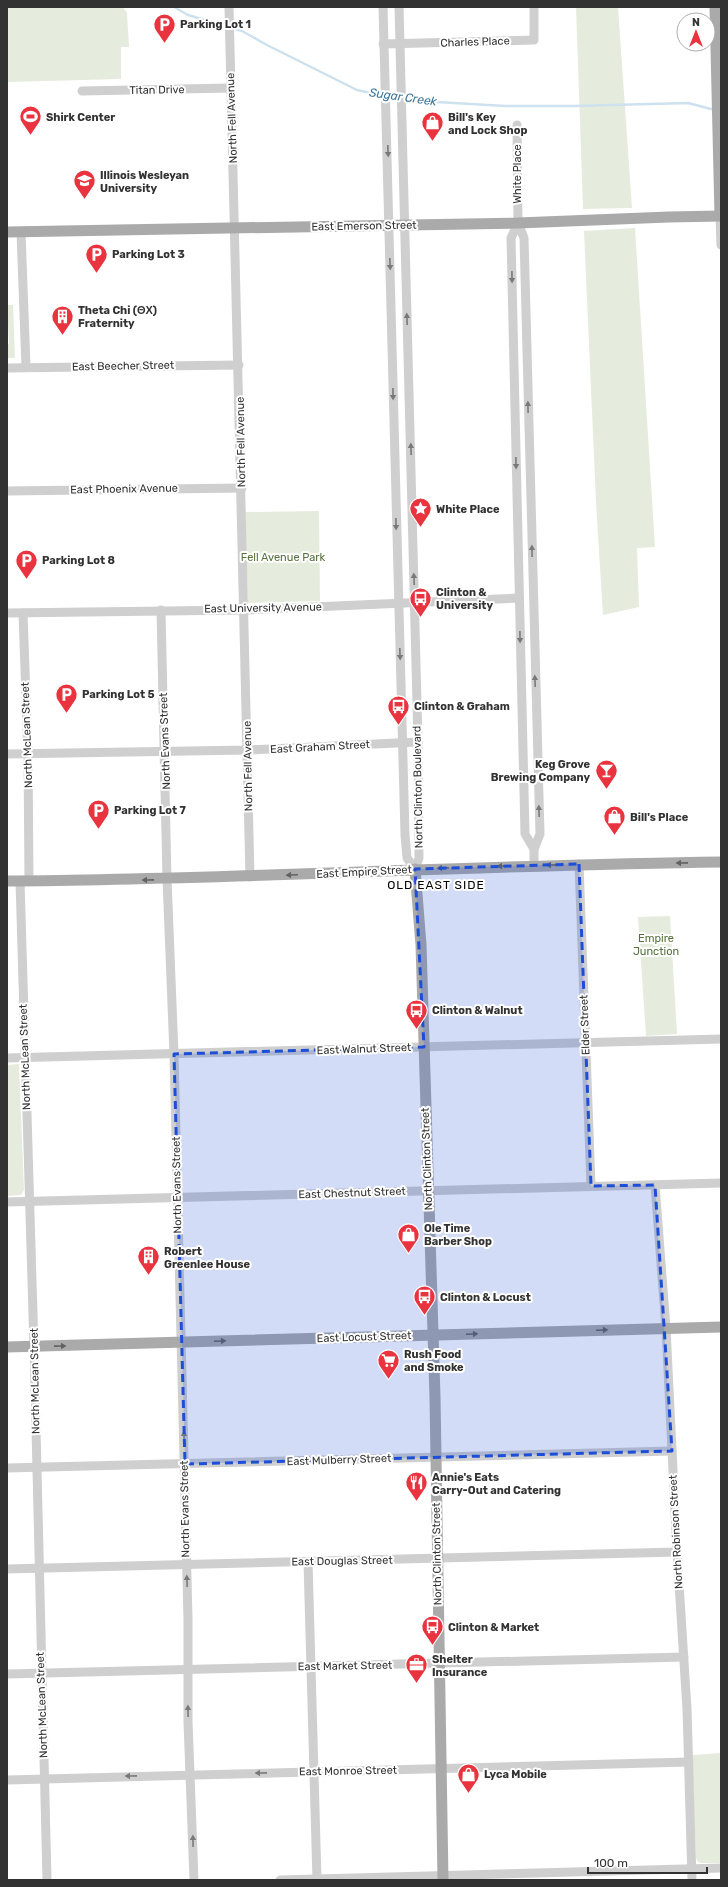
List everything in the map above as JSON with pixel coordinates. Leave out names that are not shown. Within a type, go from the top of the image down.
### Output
[{"type":"main road","points":[[715,7],[719,73],[717,95],[720,216]]},
{"type":"main road","name":"East Emerson Street","points":[[7,232],[518,223],[669,216],[720,216]]},
{"type":"main road","name":"East Empire Street","points":[[7,881],[250,877],[534,865],[721,862]]},
{"type":"main road","name":"North Clinton Street","points":[[415,869],[421,945],[433,1335],[443,1878]]},
{"type":"main road","name":"East Locust Street","points":[[7,1347],[721,1327]]},
{"type":"street","name":"North Clinton Boulevard","points":[[383,7],[384,78],[388,154],[388,225],[393,362],[402,743],[407,858],[415,869]]},
{"type":"street","name":"North Clinton Boulevard","points":[[399,7],[418,742],[419,858],[415,869]]},
{"type":"street","name":"Charles Place","points":[[383,44],[534,40],[534,7]]},
{"type":"street","name":"North Fell Avenue","points":[[229,9],[245,610],[250,877]]},
{"type":"street","name":"Titan Drive","points":[[82,91],[231,88]]},
{"type":"street","name":"White Place","points":[[517,125],[518,223],[524,238],[540,834],[534,849],[534,865]]},
{"type":"street","points":[[720,216],[721,245]]},
{"type":"street","name":"White Place","points":[[518,223],[511,238],[522,725],[525,834],[534,849]]},
{"type":"street","points":[[21,232],[26,367]]},
{"type":"street","points":[[393,362],[408,361]]},
{"type":"street","name":"East Beecher Street","points":[[7,368],[239,365]]},
{"type":"street","points":[[514,389],[528,389]]},
{"type":"street","points":[[515,426],[529,426]]},
{"type":"street","points":[[395,485],[412,484]]},
{"type":"street","name":"East Phoenix Avenue","points":[[7,491],[242,488]]},
{"type":"street","points":[[519,598],[520,602],[524,604],[529,604],[533,599]]},
{"type":"street","name":"East University Avenue","points":[[7,613],[245,610],[519,598]]},
{"type":"street","name":"North Evans Street","points":[[161,610],[166,751],[167,879],[174,1054],[182,1343],[188,1669],[194,1880]]},
{"type":"street","name":"North McLean Street","points":[[23,613],[28,754],[24,881],[25,1058],[34,1347],[47,1880]]},
{"type":"street","points":[[522,725],[537,725]]},
{"type":"street","name":"East Graham Street","points":[[7,754],[248,750],[418,742]]},
{"type":"street","name":"Elder Street","points":[[579,864],[591,1186]]},
{"type":"street","name":"East Walnut Street","points":[[7,1058],[721,1039]]},
{"type":"street","name":"East Chestnut Street","points":[[7,1202],[721,1183]]},
{"type":"street","name":"North Robinson Street","points":[[655,1185],[666,1328],[677,1552],[690,1762],[692,1880]]},
{"type":"street","name":"East Mulberry Street","points":[[7,1468],[672,1451]]},
{"type":"street","name":"East Douglas Street","points":[[7,1569],[677,1552]]},
{"type":"street","points":[[308,1562],[317,1880]]},
{"type":"street","name":"East Market Street","points":[[7,1674],[684,1657]]},
{"type":"street","name":"East Monroe Street","points":[[7,1780],[690,1762]]},
{"type":"street","points":[[280,1880],[443,1878],[721,1868]]},
{"type":"highlighted area","points":[[579,864],[591,1186],[655,1185],[672,1451],[185,1464],[174,1054],[424,1047],[415,869]]},
{"type":"green space","points":[[7,7],[123,7],[127,13],[129,47],[121,47],[121,79],[7,82]]},
{"type":"green space","points":[[576,7],[618,7],[632,208],[583,209]]},
{"type":"green space","points":[[635,228],[655,547],[637,548],[639,607],[603,615],[596,502],[584,231]]},
{"type":"green space","points":[[7,305],[13,305],[15,358],[7,358],[7,344],[9,344]]},
{"type":"green space","name":"Fell Avenue Park","points":[[319,511],[320,601],[248,603],[245,512]]},
{"type":"green space","name":"Empire Junction","points":[[670,916],[677,1034],[646,1036],[638,917]]},
{"type":"green space","points":[[19,1064],[24,1190],[21,1195],[7,1196],[7,1065]]},
{"type":"green space","points":[[721,1753],[721,1863],[701,1863],[697,1861],[696,1857],[692,1755]]},
{"type":"waterway","name":"Sugar Creek","points":[[174,7],[188,15],[242,31],[357,90],[375,94],[437,102],[505,106],[688,103],[715,110]]},
{"type":"place","name":"Parking Lot 1","points":[[165,44]]},
{"type":"place","name":"Shirk Center","points":[[30,136]]},
{"type":"place","name":"Bill's Key and Lock Shop","points":[[433,142]]},
{"type":"place","name":"Illinois Wesleyan University","points":[[84,200]]},
{"type":"place","name":"Parking Lot 3","points":[[97,274]]},
{"type":"place","name":"Theta Chi (ΘΧ) Fraternity","points":[[63,336]]},
{"type":"place","name":"White Place","points":[[420,528]]},
{"type":"place","name":"Parking Lot 8","points":[[27,580]]},
{"type":"place","name":"Clinton & University","points":[[420,618]]},
{"type":"place","name":"Parking Lot 5","points":[[66,714]]},
{"type":"place","name":"Clinton & Graham","points":[[398,726]]},
{"type":"place","name":"Keg Grove Brewing Company","points":[[606,790]]},
{"type":"place","name":"Parking Lot 7","points":[[98,830]]},
{"type":"place","name":"Bill's Place","points":[[614,836]]},
{"type":"place","name":"Clinton & Walnut","points":[[417,1030]]},
{"type":"place","name":"Ole Time Barber Shop","points":[[408,1254]]},
{"type":"place","name":"Robert Greenlee House","points":[[148,1276]]},
{"type":"place","name":"Clinton & Locust","points":[[424,1316]]},
{"type":"place","name":"Rush Food and Smoke","points":[[388,1380]]},
{"type":"place","name":"Annie's Eats Carry-Out and Catering","points":[[417,1502]]},
{"type":"place","name":"Clinton & Market","points":[[432,1646]]},
{"type":"place","name":"Shelter Insurance","points":[[417,1684]]},
{"type":"place","name":"Lyca Mobile","points":[[469,1794]]},
{"type":"district","name":"OLD EAST SIDE","points":[[436,885]]}]
